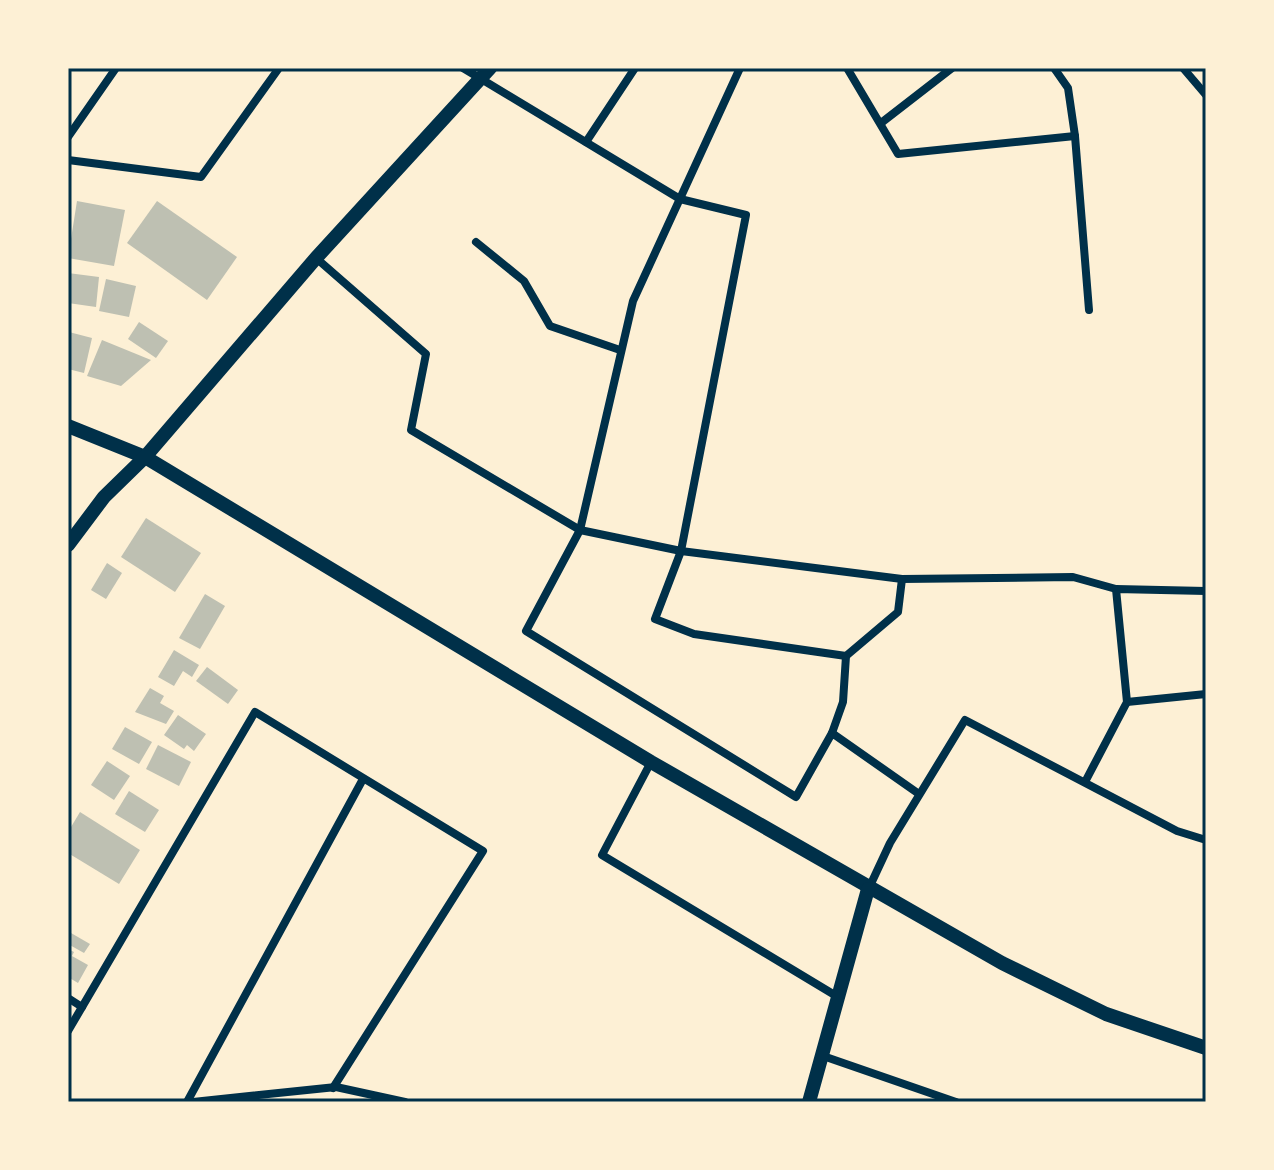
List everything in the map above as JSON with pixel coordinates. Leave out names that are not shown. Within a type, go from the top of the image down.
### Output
[{"type":"street","points":[[68,137],[116,68]]},
{"type":"street","points":[[68,160],[201,177],[279,68]]},
{"type":"street","points":[[463,68],[485,74],[586,142],[680,199],[746,215],[681,551],[655,619],[694,634],[846,656]]},
{"type":"street","points":[[586,142],[635,68]]},
{"type":"street","points":[[740,68],[633,301],[580,530],[526,631],[796,797],[832,733],[843,702],[846,656],[898,612],[902,579]]},
{"type":"street","points":[[847,68],[898,154],[1075,136]]},
{"type":"street","points":[[881,123],[952,68]]},
{"type":"street","points":[[1054,68],[1068,88],[1075,136],[1089,310]]},
{"type":"street","points":[[1183,68],[1206,95]]},
{"type":"street","points":[[68,545],[104,497],[145,457],[316,258],[485,74]]},
{"type":"street","points":[[476,242],[524,281],[550,326],[620,350]]},
{"type":"street","points":[[316,258],[426,354],[411,430],[580,530],[681,551],[902,579],[1073,577],[1116,589],[1206,591]]},
{"type":"street","points":[[68,426],[145,457],[651,762],[1002,963],[1106,1014],[1206,1048]]},
{"type":"street","points":[[1085,782],[1127,702],[1116,589]]},
{"type":"street","points":[[1127,702],[1206,694]]},
{"type":"street","points":[[68,1031],[255,712],[483,851],[333,1088]]},
{"type":"street","points":[[809,1102],[868,889],[919,794],[965,720],[1177,831],[1206,840]]},
{"type":"street","points":[[832,733],[919,794]]},
{"type":"street","points":[[651,762],[602,855],[839,998]]},
{"type":"street","points":[[187,1102],[363,779]]},
{"type":"street","points":[[68,998],[82,1007]]},
{"type":"street","points":[[823,1056],[956,1102]]},
{"type":"street","points":[[193,1102],[333,1088],[405,1102]]},
{"type":"building","points":[[77,201],[125,210],[114,266],[68,258]]},
{"type":"building","points":[[157,201],[237,257],[207,300],[127,243]]},
{"type":"building","points":[[68,273],[99,277],[96,307],[68,303]]},
{"type":"building","points":[[106,279],[136,286],[129,317],[99,311]]},
{"type":"building","points":[[139,322],[168,341],[156,358],[128,339]]},
{"type":"building","points":[[69,332],[92,338],[84,373],[68,369]]},
{"type":"building","points":[[102,340],[151,360],[121,386],[87,376]]},
{"type":"building","points":[[146,518],[201,553],[175,592],[121,557]]},
{"type":"building","points":[[107,563],[122,573],[106,599],[91,590]]},
{"type":"building","points":[[205,594],[225,606],[200,649],[179,638]]},
{"type":"building","points":[[174,650],[199,665],[192,677],[183,671],[174,686],[158,677]]},
{"type":"building","points":[[207,667],[238,690],[228,704],[196,681]]},
{"type":"building","points":[[150,688],[164,696],[160,703],[174,711],[166,724],[135,712]]},
{"type":"building","points":[[178,715],[206,734],[194,751],[187,745],[184,749],[164,735]]},
{"type":"building","points":[[125,727],[152,742],[139,764],[112,749]]},
{"type":"building","points":[[158,745],[191,762],[179,786],[146,769]]},
{"type":"building","points":[[107,761],[130,776],[114,800],[91,785]]},
{"type":"building","points":[[129,791],[159,810],[145,832],[115,814]]},
{"type":"building","points":[[80,812],[140,850],[119,884],[68,853],[68,832]]},
{"type":"building","points":[[71,933],[90,944],[84,953],[68,944]]},
{"type":"building","points":[[68,949],[74,952],[72,956],[88,965],[78,983],[68,977]]}]
